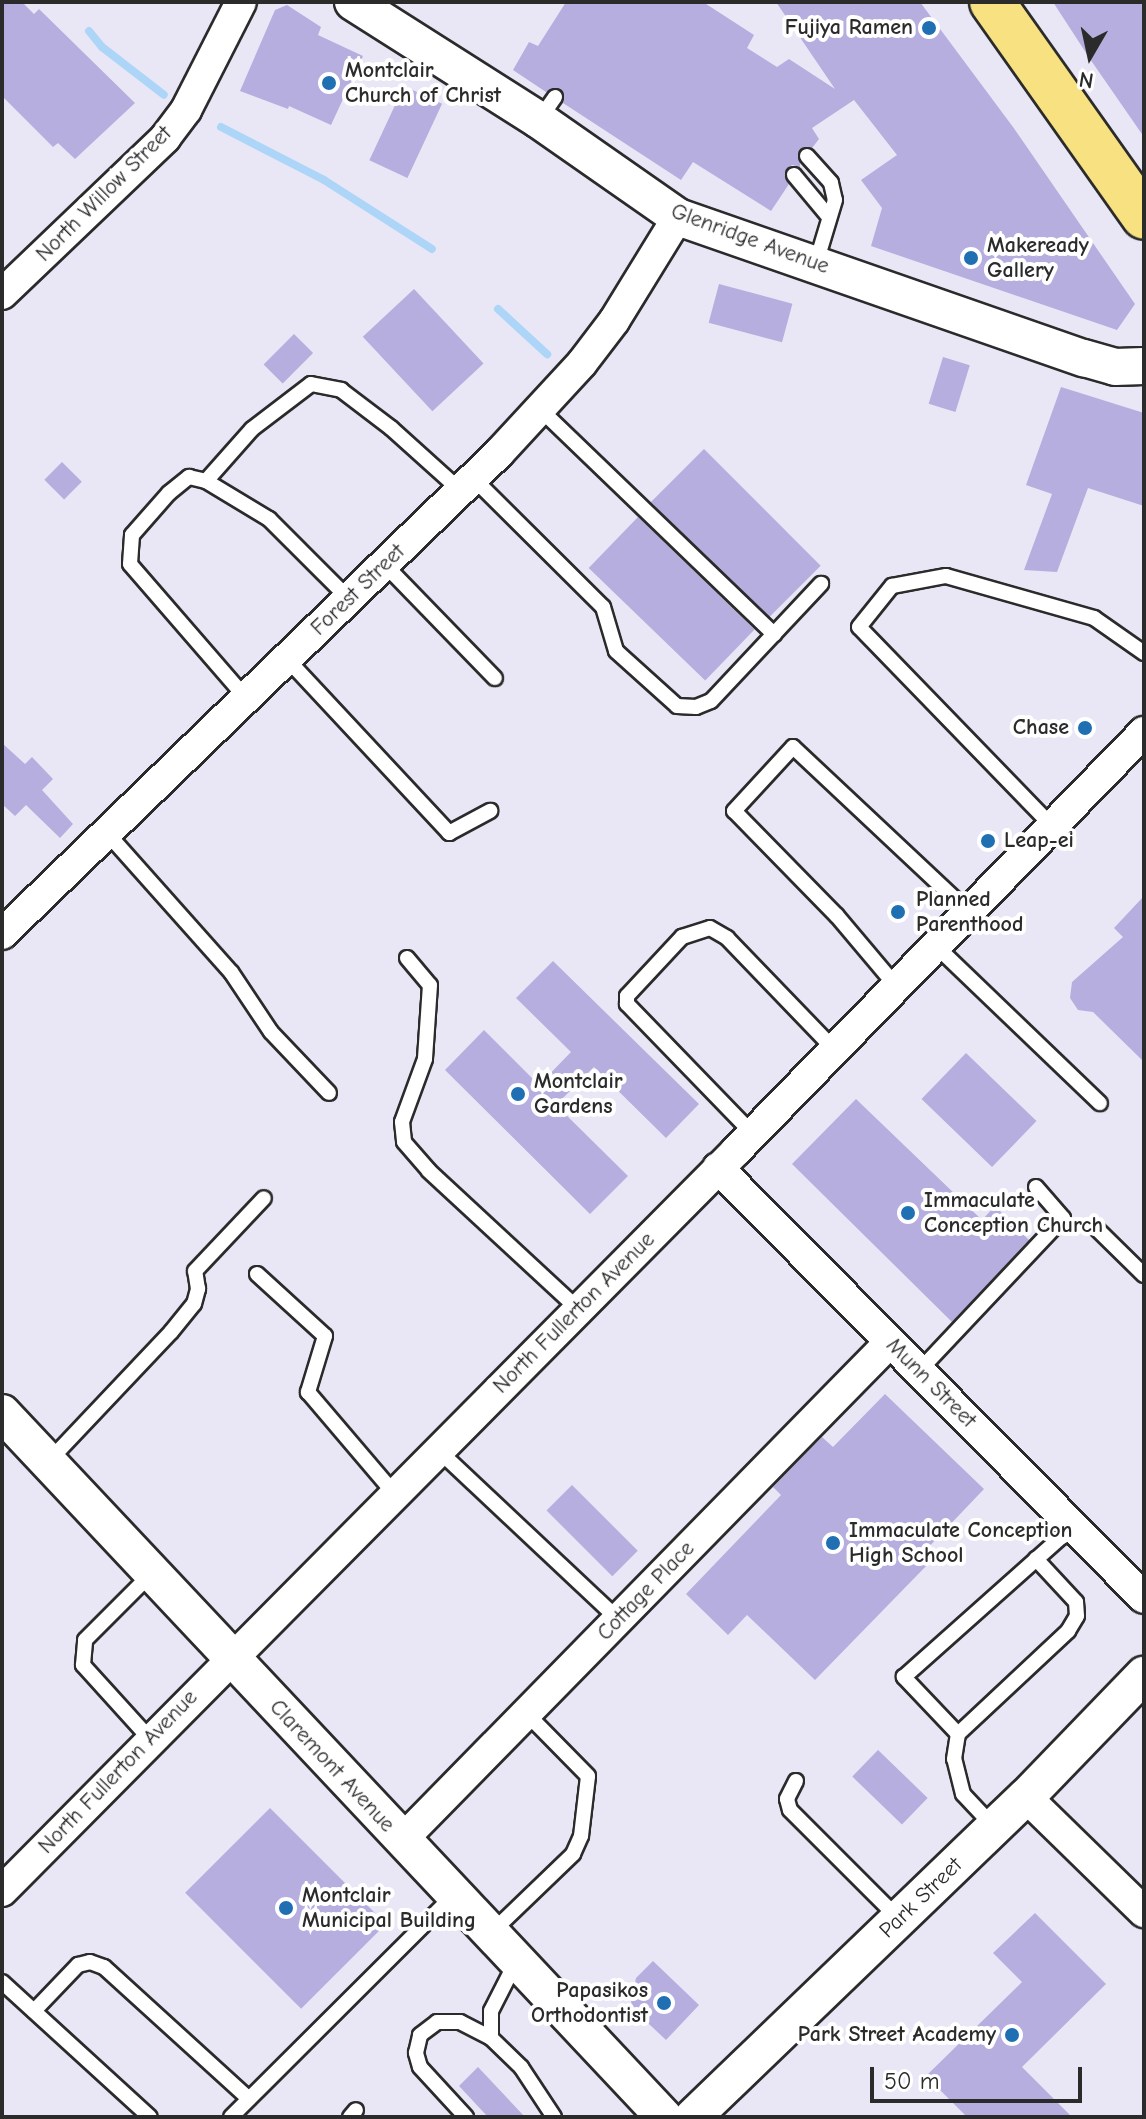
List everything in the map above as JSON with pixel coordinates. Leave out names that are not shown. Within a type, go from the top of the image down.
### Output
[{"type":"main road","points":[[992,2],[1144,217]]},
{"type":"street","name":"North Willow Street","points":[[2,294],[165,138],[186,110],[241,2]]},
{"type":"street","name":"Glenridge Avenue","points":[[353,2],[547,109],[678,217],[1084,358],[1115,367],[1144,366]]},
{"type":"street","name":"Forest Street","points":[[2,934],[467,484],[540,409],[582,363],[623,309],[678,217]]},
{"type":"street","name":"North Fullerton Avenue","points":[[2,1891],[718,1168],[1144,732]]},
{"type":"street","name":"Munn Street","points":[[718,1168],[1144,1598]]},
{"type":"street","name":"Cottage Place","points":[[402,1840],[890,1342]]},
{"type":"street","name":"Claremont Avenue","points":[[2,1413],[664,2117]]},
{"type":"street","name":"Park Street","points":[[693,2117],[1026,1797],[1144,1675]]},
{"type":"street","points":[[1026,1797],[1144,1912]]},
{"type":"lane","points":[[807,156],[831,183],[835,200],[816,263]]},
{"type":"lane","points":[[794,175],[829,217]]},
{"type":"lane","points":[[206,481],[252,429],[311,384],[341,390],[467,484],[603,607],[616,651],[677,706],[696,707],[711,701],[821,584]]},
{"type":"lane","points":[[540,409],[774,634]]},
{"type":"lane","points":[[246,698],[130,564],[132,535],[169,493],[189,477],[206,481],[269,519],[349,599]]},
{"type":"lane","points":[[384,564],[495,678]]},
{"type":"lane","points":[[1052,826],[859,627],[892,586],[946,576],[1094,618],[1144,653]]},
{"type":"lane","points":[[287,659],[449,833],[490,811]]},
{"type":"lane","points":[[896,986],[837,916],[734,811],[793,747],[969,912]]},
{"type":"lane","points":[[107,833],[231,972],[271,1032],[329,1093]]},
{"type":"lane","points":[[752,1133],[627,1004],[627,996],[682,937],[710,928],[727,938],[834,1049]]},
{"type":"lane","points":[[936,946],[1100,1103]]},
{"type":"lane","points":[[407,958],[430,985],[425,1059],[402,1122],[404,1142],[429,1171],[578,1309]]},
{"type":"lane","points":[[919,1371],[1063,1218],[1036,1187]]},
{"type":"lane","points":[[48,1462],[194,1304],[198,1289],[195,1271],[264,1198]]},
{"type":"lane","points":[[1096,1228],[1144,1275]]},
{"type":"lane","points":[[257,1274],[325,1336],[308,1392],[394,1493]]},
{"type":"lane","points":[[437,1449],[618,1619]]},
{"type":"lane","points":[[958,1734],[904,1677],[1036,1559],[1076,1529]]},
{"type":"lane","points":[[994,1827],[963,1794],[954,1759],[958,1734],[1068,1631],[1077,1616],[1076,1602],[1036,1559]]},
{"type":"lane","points":[[150,1739],[83,1665],[85,1640],[151,1574]]},
{"type":"lane","points":[[491,1934],[573,1854],[581,1836],[588,1776],[526,1713]]},
{"type":"lane","points":[[796,1781],[787,1799],[790,1810],[899,1919]]},
{"type":"lane","points":[[231,2117],[454,1895]]},
{"type":"lane","points":[[491,2038],[491,2011],[517,1961]]},
{"type":"lane","points":[[34,2011],[78,1965],[90,1962],[104,1967],[249,2099]]},
{"type":"lane","points":[[2,1982],[150,2117]]},
{"type":"lane","points":[[466,2117],[420,2067],[417,2043],[427,2027],[448,2020],[476,2028],[491,2038],[521,2067],[554,2117]]},
{"type":"building","points":[[2,2],[22,2],[34,14],[39,9],[135,103],[75,159],[58,143],[53,147],[2,96]]},
{"type":"building","points":[[566,2],[703,2],[754,35],[747,48],[777,67],[789,59],[835,89],[776,2],[920,2],[1013,127],[1135,304],[1117,330],[871,246],[882,208],[861,180],[897,155],[854,100],[812,128],[819,139],[812,148],[800,149],[800,167],[792,165],[785,171],[789,184],[771,211],[693,162],[681,180],[563,103],[564,94],[560,88],[546,92],[513,70],[529,42],[538,46]]},
{"type":"building","points":[[1053,2],[1144,2],[1144,137],[1090,59]]},
{"type":"building","points":[[287,5],[321,27],[318,35],[363,56],[331,125],[289,106],[288,109],[240,91],[275,10]]},
{"type":"building","points":[[404,86],[442,104],[407,178],[369,160]]},
{"type":"building","points":[[719,284],[792,304],[782,342],[709,323]]},
{"type":"building","points":[[414,289],[484,364],[432,411],[363,337]]},
{"type":"building","points":[[294,334],[313,353],[283,383],[264,364]]},
{"type":"building","points":[[943,357],[970,365],[955,412],[929,404]]},
{"type":"building","points":[[1061,387],[1144,413],[1144,506],[1088,488],[1057,572],[1024,570],[1052,494],[1026,485]]},
{"type":"building","points":[[704,449],[821,566],[768,619],[651,502]]},
{"type":"building","points":[[62,462],[82,482],[64,499],[44,480]]},
{"type":"building","points":[[638,517],[755,630],[705,681],[589,568]]},
{"type":"building","points":[[2,743],[25,764],[32,757],[53,779],[42,790],[73,824],[60,838],[26,805],[15,816],[2,804]]},
{"type":"building","points":[[1144,896],[1144,1062],[1093,1012],[1078,1010],[1070,998],[1072,982],[1123,937],[1114,928]]},
{"type":"building","name":"Montclair Gardens","points":[[553,961],[699,1104],[666,1138],[594,1067],[556,1105],[628,1176],[590,1214],[445,1070],[484,1030],[539,1085],[571,1052],[516,998]]},
{"type":"building","points":[[966,1053],[1036,1121],[992,1167],[922,1099]]},
{"type":"building","name":"Immaculate Conception Church","points":[[856,1099],[982,1220],[995,1206],[1029,1240],[952,1322],[792,1164]]},
{"type":"building","points":[[885,1394],[984,1489],[923,1553],[931,1561],[815,1680],[747,1615],[728,1635],[686,1594],[781,1495],[773,1487],[822,1437],[833,1447]]},
{"type":"building","points":[[572,1485],[638,1551],[612,1576],[547,1510]]},
{"type":"building","points":[[878,1750],[928,1798],[902,1825],[852,1777]]},
{"type":"building","name":"Montclair Municipal Building","points":[[270,1808],[386,1924],[301,2009],[185,1893]]},
{"type":"building","points":[[1035,1913],[1106,1984],[1022,2067],[1072,2117],[967,2117],[926,2076],[1022,1982],[993,1953]]},
{"type":"building","name":"Papasikos Orthodontist","points":[[653,1961],[699,2005],[666,2040],[633,2009],[631,2001],[636,1978]]},
{"type":"building","points":[[478,2067],[525,2117],[488,2117],[459,2086]]},
{"type":"waterway","points":[[89,31],[102,47],[164,95]]},
{"type":"waterway","points":[[221,127],[324,180],[432,249]]},
{"type":"waterway","points":[[498,309],[547,354]]},
{"type":"place","name":"Fujiya Ramen","points":[[929,28]]},
{"type":"place","name":"Montclair Church of Christ","points":[[329,83]]},
{"type":"place","name":"Makeready Gallery","points":[[971,258]]},
{"type":"place","name":"Chase","points":[[1085,728]]},
{"type":"place","name":"Leap-ei","points":[[988,841]]},
{"type":"place","name":"Planned Parenthood","points":[[898,912]]},
{"type":"place","name":"Montclair Gardens","points":[[518,1094]]},
{"type":"place","name":"Immaculate Conception Church","points":[[908,1213]]},
{"type":"place","name":"Immaculate Conception High School","points":[[833,1543]]},
{"type":"place","name":"Montclair Municipal Building","points":[[286,1908]]},
{"type":"place","name":"Papasikos Orthodontist","points":[[664,2003]]},
{"type":"place","name":"Park Street Academy","points":[[1012,2035]]}]
